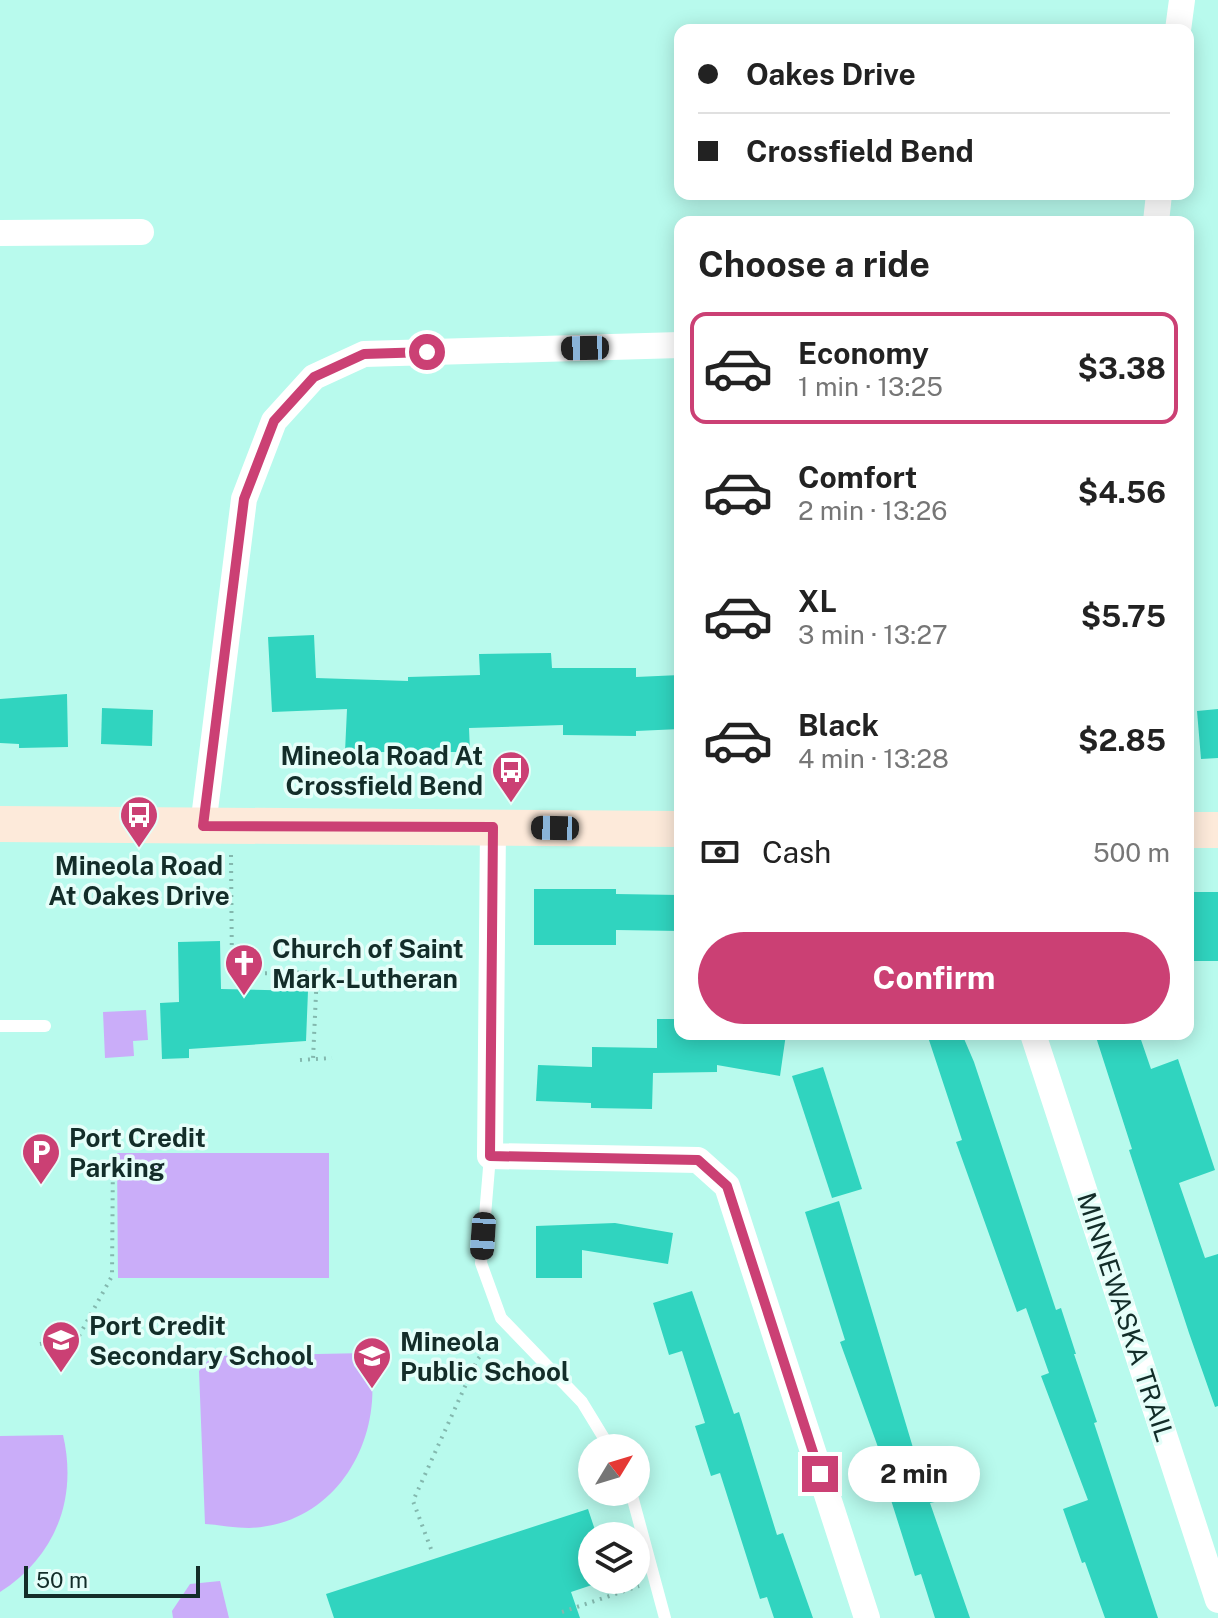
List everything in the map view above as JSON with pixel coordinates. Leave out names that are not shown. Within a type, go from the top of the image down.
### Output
[{"type":"street","points":[[1179,24],[1182,0]]},
{"type":"street","points":[[0,233],[141,232]]},
{"type":"street","points":[[203,826],[244,499],[274,421],[314,377],[364,354],[674,345]]},
{"type":"street","points":[[0,824],[674,829]]},
{"type":"street","points":[[493,827],[490,1156],[698,1160],[727,1186],[867,1618]]},
{"type":"street","points":[[1194,830],[1218,830]]},
{"type":"street","name":"MINNEWASKA TRAIL","points":[[1035,1040],[1218,1600]]},
{"type":"lane","points":[[0,1026],[45,1026]]},
{"type":"lane","points":[[490,1156],[481,1263],[501,1318],[582,1402],[601,1434]]},
{"type":"lane","points":[[635,1506],[665,1618]]},
{"type":"path","points":[[231,849],[232,974],[317,972],[313,1059]]},
{"type":"path","points":[[300,1060],[332,1058]]},
{"type":"path","points":[[40,1344],[79,1336],[112,1276],[113,1153]]},
{"type":"path","points":[[431,1549],[413,1501],[477,1360],[488,1347]]},
{"type":"path","points":[[562,1612],[655,1581]]},
{"type":"shaded area","points":[[146,1010],[148,1040],[133,1041],[134,1056],[105,1058],[103,1012]]},
{"type":"shaded area","points":[[117,1153],[329,1153],[329,1278],[118,1278]]},
{"type":"shaded area","points":[[368,1353],[372,1384],[370,1414],[363,1443],[350,1470],[331,1493],[308,1511],[281,1523],[249,1528],[205,1524],[199,1371],[212,1356]]},
{"type":"shaded area","points":[[63,1435],[67,1482],[58,1524],[35,1562],[0,1592],[0,1436]]},
{"type":"shaded area","points":[[220,1581],[229,1618],[173,1618],[172,1611],[190,1584]]},
{"type":"building","points":[[314,635],[316,678],[408,681],[408,677],[480,675],[479,654],[551,653],[552,668],[636,668],[636,677],[674,675],[674,729],[636,731],[636,736],[563,735],[563,725],[469,728],[470,752],[345,752],[347,709],[272,712],[268,637]]},
{"type":"building","points":[[67,694],[68,747],[19,748],[19,744],[0,743],[0,699]]},
{"type":"building","points":[[102,708],[153,710],[152,746],[101,744]]},
{"type":"building","points":[[1218,709],[1218,758],[1201,759],[1197,711]]},
{"type":"building","points":[[534,889],[616,889],[616,894],[674,895],[674,931],[616,930],[616,945],[534,945]]},
{"type":"building","points":[[1194,892],[1218,892],[1218,961],[1194,961]]},
{"type":"building","name":"Church of Saint Mark-Lutheran","points":[[220,941],[221,989],[308,991],[306,1041],[189,1049],[189,1058],[162,1059],[160,1003],[179,1002],[178,942]]},
{"type":"building","points":[[657,1019],[674,1019],[674,1040],[785,1040],[780,1076],[717,1065],[717,1072],[653,1073],[652,1109],[591,1108],[591,1103],[536,1101],[538,1065],[592,1067],[592,1047],[657,1048]]},
{"type":"building","points":[[929,1040],[965,1040],[974,1062],[1056,1310],[1061,1308],[1097,1422],[1094,1423],[1158,1618],[1105,1618],[1085,1562],[1082,1563],[1063,1509],[1088,1500],[1041,1376],[1049,1373],[1026,1308],[1017,1312],[956,1142],[962,1140]]},
{"type":"building","points":[[1097,1040],[1141,1040],[1151,1069],[1178,1059],[1215,1170],[1179,1183],[1205,1258],[1218,1254],[1218,1406],[1215,1407],[1129,1150],[1132,1149]]},
{"type":"building","points":[[823,1067],[862,1189],[832,1198],[792,1076]]},
{"type":"building","points":[[839,1201],[914,1451],[922,1448],[939,1501],[930,1503],[970,1618],[935,1618],[921,1574],[915,1576],[879,1462],[883,1461],[840,1342],[845,1340],[805,1212]]},
{"type":"building","points":[[615,1223],[673,1233],[668,1264],[582,1250],[582,1278],[536,1278],[536,1226]]},
{"type":"building","points":[[692,1291],[734,1414],[739,1412],[777,1535],[783,1533],[813,1618],[774,1618],[767,1597],[760,1599],[720,1473],[711,1476],[695,1426],[705,1423],[682,1351],[669,1355],[653,1303]]},
{"type":"building","points":[[588,1509],[592,1522],[578,1522],[578,1590],[571,1592],[580,1618],[334,1618],[326,1594]]},
{"type":"place","name":"Mineola Road At Crossfield Bend","points":[[511,804]]},
{"type":"place","name":"Mineola Road At Oakes Drive","points":[[139,849]]},
{"type":"place","name":"Church of Saint Mark-Lutheran","points":[[244,997]]},
{"type":"place","name":"Port Credit Parking","points":[[41,1186]]},
{"type":"place","name":"Port Credit Secondary School","points":[[61,1374]]},
{"type":"place","name":"Mineola Public School","points":[[372,1390]]},
{"type":"route","points":[[427,352],[364,354],[314,377],[274,421],[244,499],[203,826],[493,827],[488,1095],[490,1156],[698,1160],[727,1186],[820,1474]]}]
